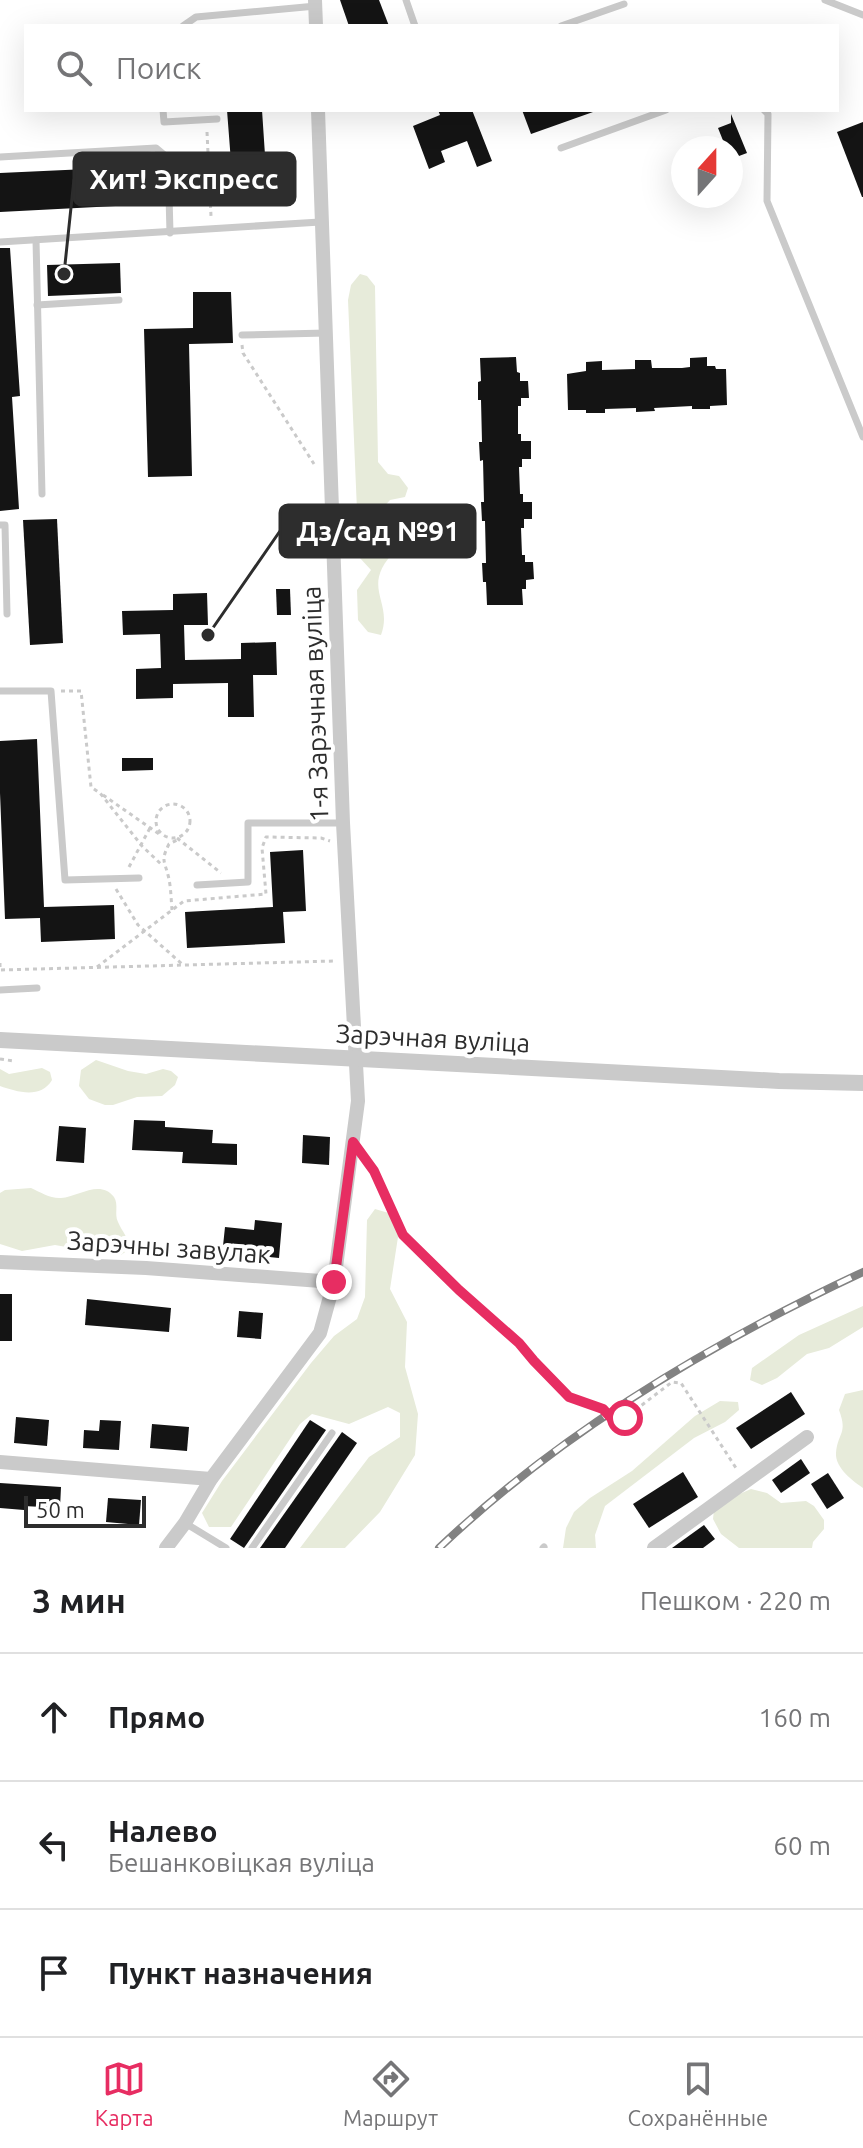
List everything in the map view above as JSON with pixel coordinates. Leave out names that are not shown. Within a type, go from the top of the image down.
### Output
[{"type":"street","points":[[315,3],[316,24]]},
{"type":"street","name":"1-я Зарэчная вуліца","points":[[166,1548],[211,1479],[320,1333],[334,1282],[358,1101],[343,823],[320,222],[320,112]]},
{"type":"street","name":"Зарэчная вуліца","points":[[0,1040],[863,1083]]},
{"type":"street","name":"Зарэчны завулак","points":[[0,1262],[146,1268],[334,1282]]},
{"type":"street","points":[[654,1548],[807,1437]]},
{"type":"street","points":[[0,1462],[211,1479]]},
{"type":"lane","points":[[406,0],[414,24]]},
{"type":"lane","points":[[825,0],[863,15]]},
{"type":"lane","points":[[186,24],[196,17],[315,3]]},
{"type":"lane","points":[[567,24],[624,4]]},
{"type":"lane","points":[[163,112],[164,122],[217,119]]},
{"type":"lane","points":[[561,148],[660,112]]},
{"type":"lane","points":[[766,112],[767,201],[863,437]]},
{"type":"lane","points":[[0,157],[156,148],[168,158],[170,233]]},
{"type":"lane","points":[[0,242],[320,222]]},
{"type":"lane","points":[[36,240],[42,494]]},
{"type":"lane","points":[[37,305],[119,300]]},
{"type":"lane","points":[[242,335],[326,333]]},
{"type":"lane","points":[[0,525],[5,525],[7,614]]},
{"type":"lane","points":[[0,691],[51,691],[65,880],[139,878]]},
{"type":"lane","points":[[197,885],[248,882],[248,823],[343,823]]},
{"type":"lane","points":[[0,990],[37,988]]},
{"type":"lane","points":[[252,1548],[332,1433]]},
{"type":"lane","points":[[185,1523],[226,1548]]},
{"type":"path","points":[[207,120],[212,230]]},
{"type":"path","points":[[242,335],[243,353],[317,469],[331,469]]},
{"type":"path","points":[[51,691],[81,691],[91,787],[166,837],[178,839],[234,883]]},
{"type":"path","points":[[100,793],[168,874],[172,910]]},
{"type":"path","points":[[163,866],[163,855],[169,844],[186,834],[191,823],[184,807],[167,805],[158,813],[156,824],[166,837]]},
{"type":"path","points":[[148,826],[156,824]]},
{"type":"path","points":[[121,879],[142,846],[148,826]]},
{"type":"path","points":[[110,879],[138,925],[182,964]]},
{"type":"path","points":[[0,963],[0,970],[320,960]]},
{"type":"path","points":[[0,1059],[14,1061]]},
{"type":"path","points":[[353,1142],[374,1171],[403,1235],[519,1343],[569,1397],[603,1409],[614,1421],[625,1418],[672,1382],[681,1383],[745,1481]]},
{"type":"green space","points":[[360,274],[367,276],[375,286],[378,462],[388,474],[399,476],[408,488],[405,497],[390,500],[380,511],[397,534],[397,549],[386,562],[378,584],[384,612],[381,635],[368,632],[358,620],[357,590],[371,570],[359,557],[348,300],[351,285]]},
{"type":"green space","points":[[96,1060],[146,1074],[163,1069],[178,1077],[175,1085],[162,1096],[137,1097],[105,1105],[89,1099],[79,1086],[81,1070]]},
{"type":"green space","points":[[42,1068],[50,1072],[52,1080],[42,1090],[21,1092],[0,1086],[0,1069],[9,1074]]},
{"type":"green space","points":[[31,1188],[57,1198],[96,1189],[108,1192],[114,1197],[117,1219],[127,1239],[128,1250],[121,1255],[112,1255],[55,1245],[22,1251],[0,1244],[0,1193]]},
{"type":"green space","points":[[375,1209],[392,1214],[400,1224],[390,1289],[407,1322],[405,1367],[418,1414],[415,1455],[380,1512],[345,1548],[300,1548],[369,1457],[400,1437],[400,1413],[388,1407],[349,1424],[312,1414],[300,1424],[231,1527],[209,1527],[202,1513],[222,1481],[311,1363],[334,1336],[357,1319],[365,1297],[367,1220]]},
{"type":"green space","points":[[863,1306],[863,1327],[829,1348],[807,1354],[777,1378],[762,1385],[750,1380],[752,1368],[799,1335]]},
{"type":"green space","points":[[863,1390],[863,1488],[841,1469],[836,1453],[843,1429],[839,1410],[845,1394]]},
{"type":"green space","points":[[720,1401],[738,1402],[739,1410],[725,1422],[694,1438],[605,1506],[595,1535],[596,1548],[563,1548],[566,1528],[574,1512],[632,1471],[695,1416]]},
{"type":"green space","points":[[751,1489],[767,1493],[781,1503],[806,1501],[814,1506],[824,1520],[824,1529],[812,1548],[739,1548],[721,1534],[713,1519],[714,1510]]},
{"type":"building","points":[[340,0],[379,0],[388,24],[348,24]]},
{"type":"building","points":[[227,112],[262,112],[266,170],[248,171],[250,197],[213,200],[211,164],[231,162]]},
{"type":"building","points":[[439,112],[473,112],[492,161],[477,167],[467,141],[441,151],[445,162],[429,169],[413,126],[440,115]]},
{"type":"building","points":[[523,112],[593,112],[531,134]]},
{"type":"building","points":[[731,114],[740,136],[721,136],[718,128],[731,123]]},
{"type":"building","points":[[863,122],[863,197],[862,197],[837,132]]},
{"type":"building","points":[[152,166],[154,204],[0,212],[0,173]]},
{"type":"building","points":[[0,248],[10,248],[20,396],[12,397],[19,509],[0,511]]},
{"type":"building","points":[[120,263],[121,293],[48,296],[47,265]]},
{"type":"building","points":[[193,292],[231,292],[233,343],[189,344],[192,476],[148,477],[144,329],[193,328]]},
{"type":"building","points":[[516,357],[520,381],[528,381],[529,398],[521,398],[521,406],[518,406],[518,434],[521,434],[521,441],[531,441],[531,459],[522,459],[522,467],[519,467],[520,494],[523,494],[523,502],[532,502],[532,519],[524,519],[524,528],[521,528],[522,555],[525,555],[525,562],[533,562],[534,579],[526,580],[526,589],[522,589],[523,605],[487,605],[482,563],[486,563],[485,521],[482,521],[481,502],[484,502],[483,460],[480,461],[479,442],[482,442],[481,400],[478,400],[480,358]]},
{"type":"building","points":[[707,357],[707,366],[726,369],[727,405],[710,406],[710,409],[692,409],[692,406],[636,412],[636,408],[605,409],[605,413],[568,410],[567,374],[586,371],[586,362],[602,361],[602,370],[635,369],[635,360],[651,360],[652,368],[682,368],[690,367],[690,358]]},
{"type":"building","points":[[57,519],[63,643],[30,645],[23,520]]},
{"type":"building","points":[[276,589],[290,589],[291,615],[277,615]]},
{"type":"building","points":[[207,593],[208,625],[184,625],[185,660],[241,659],[241,643],[276,642],[277,675],[253,675],[254,717],[228,717],[228,683],[173,684],[173,698],[136,699],[136,669],[161,668],[160,634],[123,635],[122,611],[173,610],[173,594]]},
{"type":"building","points":[[37,739],[44,907],[114,905],[115,939],[41,942],[40,918],[5,919],[0,741]]},
{"type":"building","points":[[122,758],[153,758],[153,770],[122,771]]},
{"type":"building","points":[[303,850],[306,911],[283,912],[285,943],[187,948],[185,912],[273,907],[270,852]]},
{"type":"building","points":[[134,1120],[165,1121],[165,1127],[213,1130],[212,1143],[237,1144],[237,1165],[182,1163],[183,1152],[132,1150]]},
{"type":"building","points":[[59,1126],[86,1128],[84,1163],[56,1161]]},
{"type":"building","points":[[303,1135],[330,1137],[329,1165],[302,1163]]},
{"type":"building","points":[[255,1220],[282,1223],[279,1258],[249,1255],[250,1249],[223,1246],[225,1227],[254,1230]]},
{"type":"building","points":[[0,1294],[12,1294],[12,1341],[0,1341]]},
{"type":"building","points":[[87,1299],[171,1308],[169,1332],[85,1325]]},
{"type":"building","points":[[239,1311],[263,1313],[261,1339],[237,1337]]},
{"type":"building","points":[[791,1392],[805,1414],[751,1449],[736,1428]]},
{"type":"building","points":[[16,1417],[49,1420],[47,1446],[14,1443]]},
{"type":"building","points":[[100,1420],[121,1421],[119,1450],[83,1448],[84,1430],[99,1431]]},
{"type":"building","points":[[310,1420],[326,1430],[244,1548],[230,1539]]},
{"type":"building","points":[[152,1424],[189,1427],[187,1451],[150,1448]]},
{"type":"building","points":[[342,1432],[357,1443],[285,1548],[260,1548]]},
{"type":"building","points":[[801,1459],[810,1473],[781,1493],[772,1480]]},
{"type":"building","points":[[683,1472],[698,1497],[649,1528],[633,1504]]},
{"type":"building","points":[[828,1473],[844,1498],[827,1509],[811,1484]]},
{"type":"building","points":[[0,1483],[61,1487],[60,1508],[0,1508]]},
{"type":"building","points":[[108,1498],[141,1500],[139,1525],[106,1522]]},
{"type":"building","points":[[704,1525],[715,1539],[703,1548],[672,1548]]},
{"type":"railway","points":[[439,1548],[535,1466],[640,1393],[750,1329],[863,1272]]},
{"type":"place","name":"Хит! Экспресс","points":[[64,274]]},
{"type":"place","name":"Дз/сад №91","points":[[208,635]]},
{"type":"route","points":[[334,1282],[353,1142],[374,1171],[403,1235],[418,1251],[519,1343],[569,1397],[603,1409],[614,1421],[625,1418]]}]
